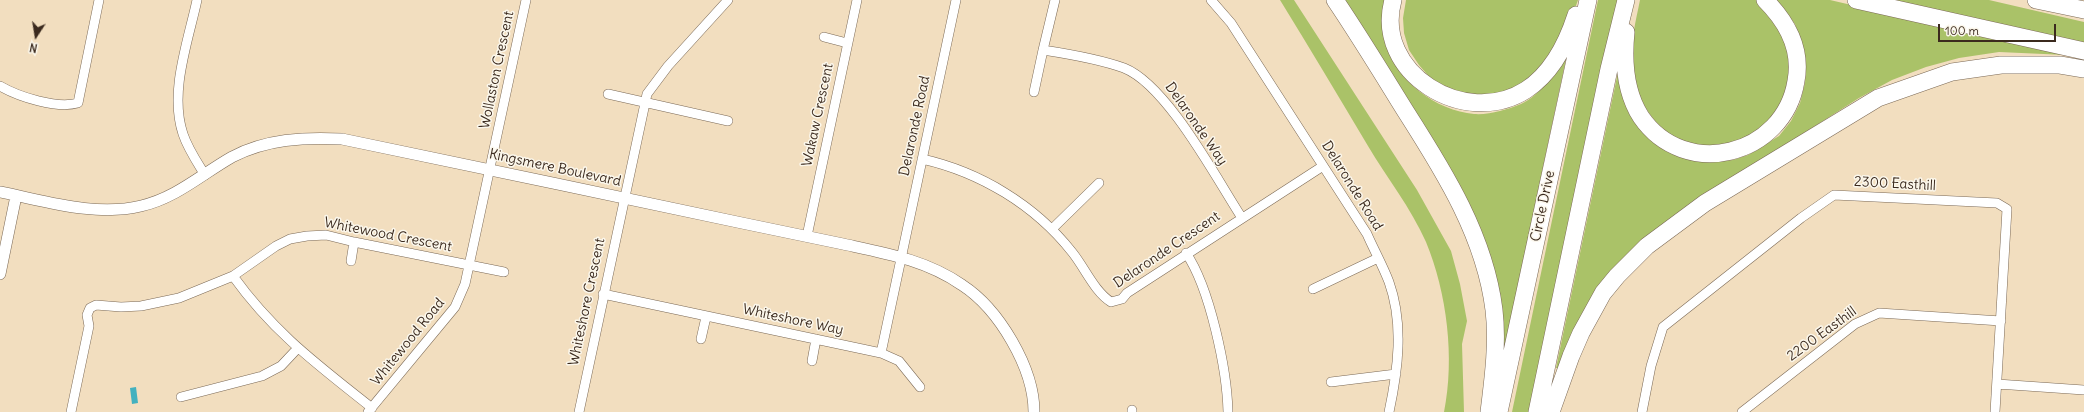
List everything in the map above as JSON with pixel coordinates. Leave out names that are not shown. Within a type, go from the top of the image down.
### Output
[{"type":"highway","points":[[1335,0],[1442,170],[1459,200],[1479,248],[1491,290],[1496,330],[1489,412]]},
{"type":"highway","points":[[1393,0],[1390,23],[1394,41],[1401,57],[1410,71],[1426,85],[1454,100],[1485,104],[1514,96],[1526,90],[1539,80],[1565,43],[1582,0]]},
{"type":"highway","name":"Circle Drive","points":[[1499,412],[1588,0]]},
{"type":"highway","points":[[1537,412],[1608,77],[1626,0]]},
{"type":"highway","points":[[1630,0],[1625,46],[1625,63],[1627,78],[1635,105],[1651,128],[1673,144],[1702,153],[1716,154],[1743,148],[1766,134],[1786,113],[1792,101],[1798,73],[1796,48],[1782,20],[1765,0]]},
{"type":"highway","points":[[1856,0],[2084,51]]},
{"type":"highway","points":[[2036,0],[2084,10]]},
{"type":"highway","points":[[1550,412],[1570,356],[1603,293],[1626,266],[1647,246],[1704,203],[1878,98],[1952,72],[2001,65],[2060,65],[2084,69]]},
{"type":"street","points":[[0,86],[13,93],[53,103],[68,106],[78,103],[99,0]]},
{"type":"street","points":[[197,0],[180,84],[179,112],[184,138],[204,175]]},
{"type":"street","name":"Wollaston Crescent","points":[[491,170],[526,0]]},
{"type":"street","points":[[624,198],[645,102],[652,85],[728,0]]},
{"type":"street","name":"Wakaw Crescent","points":[[807,236],[857,0]]},
{"type":"street","name":"Delaronde Road","points":[[902,257],[956,0]]},
{"type":"street","points":[[1034,92],[1055,0]]},
{"type":"street","name":"Delaronde Road","points":[[1211,0],[1231,22],[1367,234],[1389,283],[1396,315],[1398,348],[1396,374],[1389,412]]},
{"type":"street","points":[[824,37],[847,43]]},
{"type":"street","name":"Delaronde Way","points":[[1043,50],[1125,69],[1152,86],[1174,113],[1242,218]]},
{"type":"street","points":[[608,94],[728,121]]},
{"type":"street","name":"Kingsmere Boulevard","points":[[0,192],[83,209],[110,209],[141,206],[166,198],[233,157],[254,148],[280,140],[314,137],[342,139],[807,236],[902,257],[924,264],[964,286],[995,315],[1011,338],[1024,365],[1034,412]]},
{"type":"street","name":"Delaronde Crescent","points":[[922,159],[941,163],[987,183],[1023,206],[1052,229],[1072,252],[1102,296],[1111,302],[1122,299],[1127,292],[1323,166]]},
{"type":"street","name":"Whitewood Road","points":[[370,410],[456,307],[465,284],[491,170]]},
{"type":"street","points":[[1052,229],[1099,184]]},
{"type":"street","name":"2300 Easthill","points":[[1642,412],[1652,366],[1663,328],[1801,218],[1834,195],[1997,203],[2007,209],[1995,412]]},
{"type":"street","points":[[0,274],[16,196]]},
{"type":"street","name":"Whiteshore Crescent","points":[[579,412],[624,198]]},
{"type":"street","name":"Whitewood Crescent","points":[[71,412],[90,326],[87,315],[90,308],[96,305],[121,308],[161,302],[198,291],[233,276],[276,246],[290,239],[326,235],[469,266],[504,272]]},
{"type":"street","points":[[350,261],[354,242]]},
{"type":"street","points":[[1186,253],[1192,261],[1204,294],[1220,348],[1228,394],[1228,412]]},
{"type":"street","points":[[881,353],[902,257]]},
{"type":"street","points":[[1313,289],[1378,258]]},
{"type":"street","points":[[233,276],[250,300],[297,349],[370,410]]},
{"type":"street","name":"Whiteshore Way","points":[[603,294],[881,353],[900,362],[920,387]]},
{"type":"street","name":"2200 Easthill","points":[[1742,412],[1855,324],[1879,313],[2001,321]]},
{"type":"street","points":[[701,339],[706,317]]},
{"type":"street","points":[[812,361],[816,339]]},
{"type":"street","points":[[181,397],[262,376],[281,366],[297,349]]},
{"type":"street","points":[[1331,382],[1396,374]]},
{"type":"street","points":[[1997,384],[2084,390]]},
{"type":"green space","points":[[1280,0],[1294,0],[1417,190],[1451,251],[1460,284],[1467,321],[1462,344],[1464,412],[1444,412],[1449,370],[1447,326],[1439,282],[1426,242],[1406,205],[1368,146]]},
{"type":"green space","points":[[1341,0],[1387,0],[1387,43],[1391,57],[1398,69],[1419,91],[1432,100],[1460,112],[1486,114],[1521,104],[1540,90],[1566,59],[1502,360],[1488,254]]},
{"type":"green space","points":[[1406,0],[1578,0],[1567,31],[1553,57],[1515,90],[1471,98],[1432,80],[1409,50],[1404,33],[1403,18]]},
{"type":"green space","points":[[1598,0],[1623,0],[1533,412],[1512,412]]},
{"type":"green space","points":[[1640,0],[1758,0],[1778,20],[1795,65],[1774,123],[1722,148],[1713,148],[1684,142],[1661,127],[1646,109],[1637,87],[1632,64],[1634,32]]},
{"type":"green space","points":[[1777,0],[1830,0],[2066,55],[1999,52],[1959,58],[1926,67],[1892,80],[1859,98],[1657,230],[1558,368],[1556,368],[1618,72],[1635,120],[1707,162],[1733,160],[1748,155],[1779,136],[1791,121],[1800,103],[1805,83],[1806,65],[1803,47],[1795,24]]},
{"type":"green space","points":[[1888,0],[1989,0],[2084,22],[2084,44]]},
{"type":"water","points":[[136,387],[138,403],[132,404],[130,388]]}]
